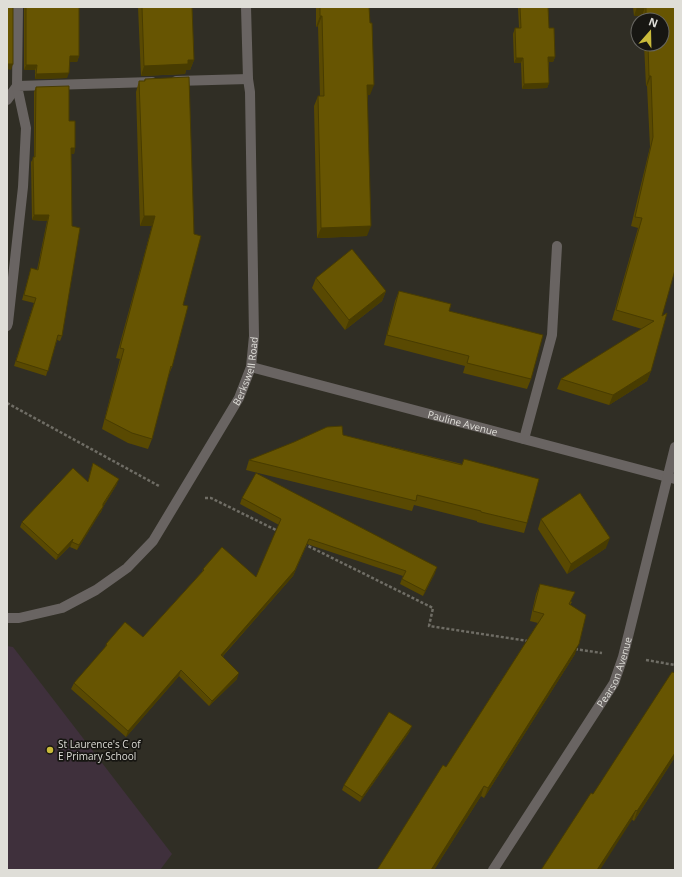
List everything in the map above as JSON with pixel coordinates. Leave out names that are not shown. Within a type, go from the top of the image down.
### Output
[{"type":"street","points":[[7,326],[23,186],[26,128],[17,86],[18,7]]},
{"type":"street","name":"Berkswell Road","points":[[7,618],[19,618],[62,608],[96,590],[127,568],[153,540],[239,398],[251,366],[254,336],[250,92],[248,79],[246,7]]},
{"type":"street","points":[[17,86],[248,79]]},
{"type":"street","points":[[7,100],[17,86]]},
{"type":"street","points":[[524,439],[552,335],[557,246]]},
{"type":"street","name":"Pauline Avenue","points":[[251,366],[671,478]]},
{"type":"street","name":"Pearson Avenue","points":[[493,870],[614,683],[623,657],[671,478],[675,447]]},
{"type":"path","points":[[7,402],[178,498],[211,498],[280,532]]},
{"type":"path","points":[[301,543],[433,608],[429,626],[530,642]]},
{"type":"path","points":[[569,648],[675,665]]},
{"type":"shaded area","name":"St Laurence's C of E Primary School","points":[[7,646],[13,647],[172,854],[160,870],[7,870]]},
{"type":"building","points":[[7,7],[13,7],[13,64],[7,64]]},
{"type":"building","points":[[26,7],[79,7],[79,56],[70,56],[69,73],[36,74],[37,65],[26,65]]},
{"type":"building","points":[[142,7],[192,7],[194,60],[188,60],[188,64],[144,66]]},
{"type":"building","points":[[320,7],[369,7],[370,23],[372,23],[374,85],[367,85],[371,226],[321,228],[318,96],[324,96],[322,16],[320,16]]},
{"type":"building","points":[[520,7],[548,7],[549,28],[554,28],[555,57],[548,57],[549,83],[524,84],[523,58],[516,58],[515,28],[521,28]]},
{"type":"building","points":[[646,7],[675,7],[675,270],[662,316],[667,313],[651,371],[613,395],[561,379],[654,321],[616,310],[642,218],[635,217],[653,137],[651,76],[649,76],[648,52],[670,52],[670,12],[646,12]]},
{"type":"building","points":[[189,77],[194,234],[201,236],[183,305],[188,306],[152,439],[132,433],[105,419],[124,349],[120,348],[155,216],[144,216],[139,81],[145,81],[145,79]]},
{"type":"building","points":[[69,86],[69,121],[75,121],[75,148],[71,148],[72,226],[80,228],[62,336],[58,335],[48,371],[16,361],[36,298],[24,295],[31,268],[38,270],[49,215],[34,215],[33,157],[35,157],[36,87]]},
{"type":"building","points":[[352,249],[386,291],[349,320],[316,278]]},
{"type":"building","points":[[399,291],[451,304],[449,311],[543,335],[531,379],[467,363],[469,356],[387,335]]},
{"type":"building","points":[[342,426],[343,435],[462,465],[464,459],[539,479],[527,523],[417,495],[416,501],[249,460],[327,427]]},
{"type":"building","points":[[93,463],[119,479],[79,545],[72,542],[73,539],[58,555],[22,522],[73,468],[88,482]]},
{"type":"building","points":[[256,473],[437,567],[425,591],[402,579],[406,571],[309,539],[295,570],[221,655],[239,673],[212,701],[181,670],[128,731],[74,683],[125,622],[143,637],[204,570],[203,569],[222,547],[256,577],[281,519],[242,498]]},
{"type":"building","points":[[580,493],[610,538],[571,564],[541,519]]},
{"type":"building","points":[[540,584],[575,592],[569,604],[586,615],[579,644],[488,788],[484,786],[431,870],[377,870],[443,765],[446,767],[544,614],[533,611]]},
{"type":"building","points":[[672,672],[675,673],[675,753],[637,811],[636,810],[597,870],[541,870],[591,793],[593,794]]},
{"type":"building","points":[[389,712],[412,726],[362,797],[344,785]]},
{"type":"place","name":"St Laurence's C of E Primary School","points":[[50,750]]}]
